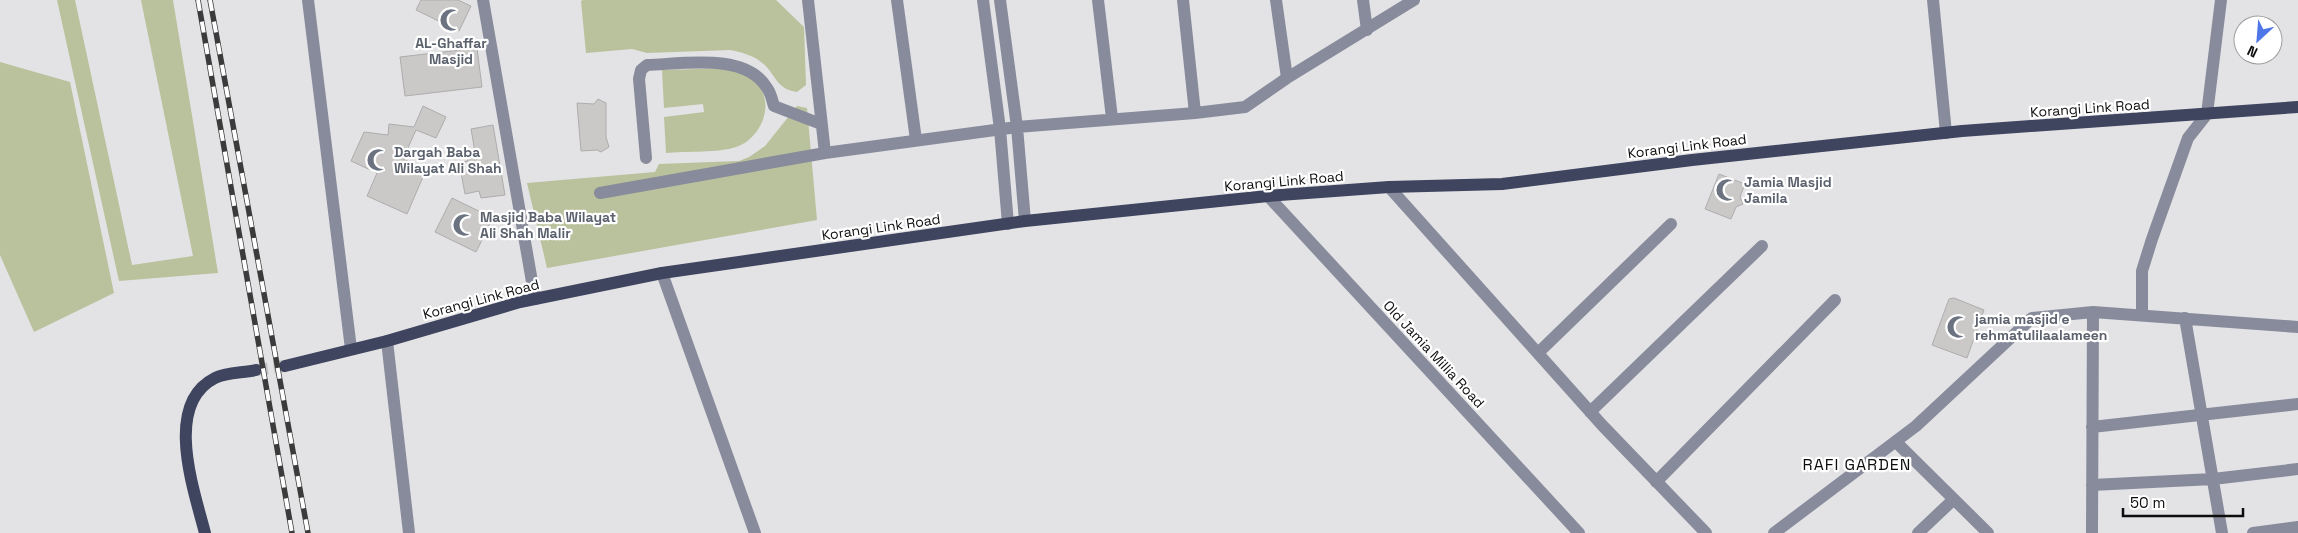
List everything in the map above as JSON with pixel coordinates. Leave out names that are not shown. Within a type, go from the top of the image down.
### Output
[{"type":"main road","name":"Korangi Link Road","points":[[284,366],[387,341],[535,299],[662,273],[1025,221],[1268,196],[1389,187],[1502,184],[1692,160],[1946,133],[2298,107]]},
{"type":"main road","points":[[205,533],[187,463],[186,421],[194,395],[215,378],[256,370]]},
{"type":"street","points":[[308,0],[351,349]]},
{"type":"street","points":[[484,0],[535,299]]},
{"type":"street","points":[[808,0],[824,153]]},
{"type":"street","points":[[897,0],[916,140]]},
{"type":"street","points":[[983,0],[1000,129],[1008,224]]},
{"type":"street","points":[[1000,0],[1016,127],[1025,221]]},
{"type":"street","points":[[1098,0],[1112,118]]},
{"type":"street","points":[[1183,0],[1195,113]]},
{"type":"street","points":[[1276,0],[1286,78]]},
{"type":"street","points":[[1363,0],[1367,30]]},
{"type":"street","points":[[600,193],[824,153],[916,140],[1016,127],[1195,113],[1245,107],[1286,78],[1414,0]]},
{"type":"street","points":[[1933,0],[1946,133]]},
{"type":"street","points":[[2142,315],[2142,271],[2188,138],[2207,114],[2221,0]]},
{"type":"street","points":[[646,158],[639,78],[640,70],[647,65],[717,62],[744,67],[767,86],[774,106],[821,124]]},
{"type":"street","points":[[1389,187],[1590,412],[1706,533]]},
{"type":"street","name":"Old Jamia Millia Road","points":[[1268,196],[1579,533]]},
{"type":"street","points":[[1538,353],[1671,224]]},
{"type":"street","points":[[1590,412],[1762,246]]},
{"type":"street","points":[[662,273],[755,533]]},
{"type":"street","points":[[1656,482],[1835,300]]},
{"type":"street","points":[[2092,533],[2093,312]]},
{"type":"street","points":[[1774,533],[1916,426],[2032,318],[2093,312],[2298,327]]},
{"type":"street","points":[[2186,318],[2222,533]]},
{"type":"street","points":[[387,341],[409,533]]},
{"type":"street","points":[[2092,427],[2298,404]]},
{"type":"street","points":[[1896,442],[1988,533]]},
{"type":"street","points":[[2092,485],[2212,479],[2298,469]]},
{"type":"street","points":[[1918,533],[1954,499]]},
{"type":"street","points":[[2253,533],[2298,527]]},
{"type":"green space","points":[[57,0],[75,0],[132,265],[193,256],[141,0],[173,0],[218,273],[119,281]]},
{"type":"green space","points":[[776,0],[804,27],[806,85],[797,92],[784,88],[766,66],[758,60],[746,54],[730,50],[647,53],[632,49],[586,53],[581,1]]},
{"type":"green space","points":[[0,62],[70,82],[114,293],[34,332],[0,255]]},
{"type":"green space","points":[[732,68],[755,82],[762,90],[765,99],[763,119],[753,136],[745,143],[729,149],[666,153],[664,117],[704,112],[703,104],[664,108],[662,70]]},
{"type":"green space","points":[[797,106],[807,108],[817,220],[547,268],[527,183],[655,172],[659,164],[739,161],[749,157],[765,146]]},
{"type":"building","name":"AL-Ghaffar Masjid","points":[[421,0],[458,0],[471,6],[459,31],[416,10]]},
{"type":"building","points":[[477,48],[482,87],[405,96],[400,57]]},
{"type":"building","points":[[598,99],[606,103],[606,137],[609,147],[601,152],[597,150],[581,151],[577,103],[594,104]]},
{"type":"building","name":"Dargah Baba Wilayat Ali Shah","points":[[423,106],[446,117],[436,138],[416,130],[403,159],[426,170],[407,214],[367,196],[377,173],[351,161],[364,132],[388,135],[389,124],[414,127]]},
{"type":"building","points":[[493,125],[505,195],[481,198],[479,191],[465,194],[459,162],[468,161],[467,154],[475,152],[471,129]]},
{"type":"building","name":"Jamia Masjid Jamila","points":[[1719,174],[1745,184],[1740,197],[1743,204],[1736,207],[1731,219],[1705,209]]},
{"type":"building","name":"Masjid Baba Wilayat Ali Shah Malir","points":[[452,198],[493,218],[476,252],[435,232]]},
{"type":"building","name":"jamia masjid e rehmatulilaalameen","points":[[1954,298],[1984,310],[1967,358],[1932,345],[1949,299]]},
{"type":"tunnel","points":[[256,370],[285,366]]},
{"type":"railway","points":[[198,0],[292,533]]},
{"type":"railway","points":[[210,0],[308,533]]},
{"type":"place","name":"AL-Ghaffar Masjid","points":[[451,20]]},
{"type":"place","name":"Dargah Baba Wilayat Ali Shah","points":[[378,160]]},
{"type":"place","name":"Jamia Masjid Jamila","points":[[1727,190]]},
{"type":"place","name":"Masjid Baba Wilayat Ali Shah Malir","points":[[464,225]]},
{"type":"place","name":"jamia masjid e rehmatulilaalameen","points":[[1958,327]]},
{"type":"district","name":"RAFI GARDEN","points":[[1857,464]]}]
